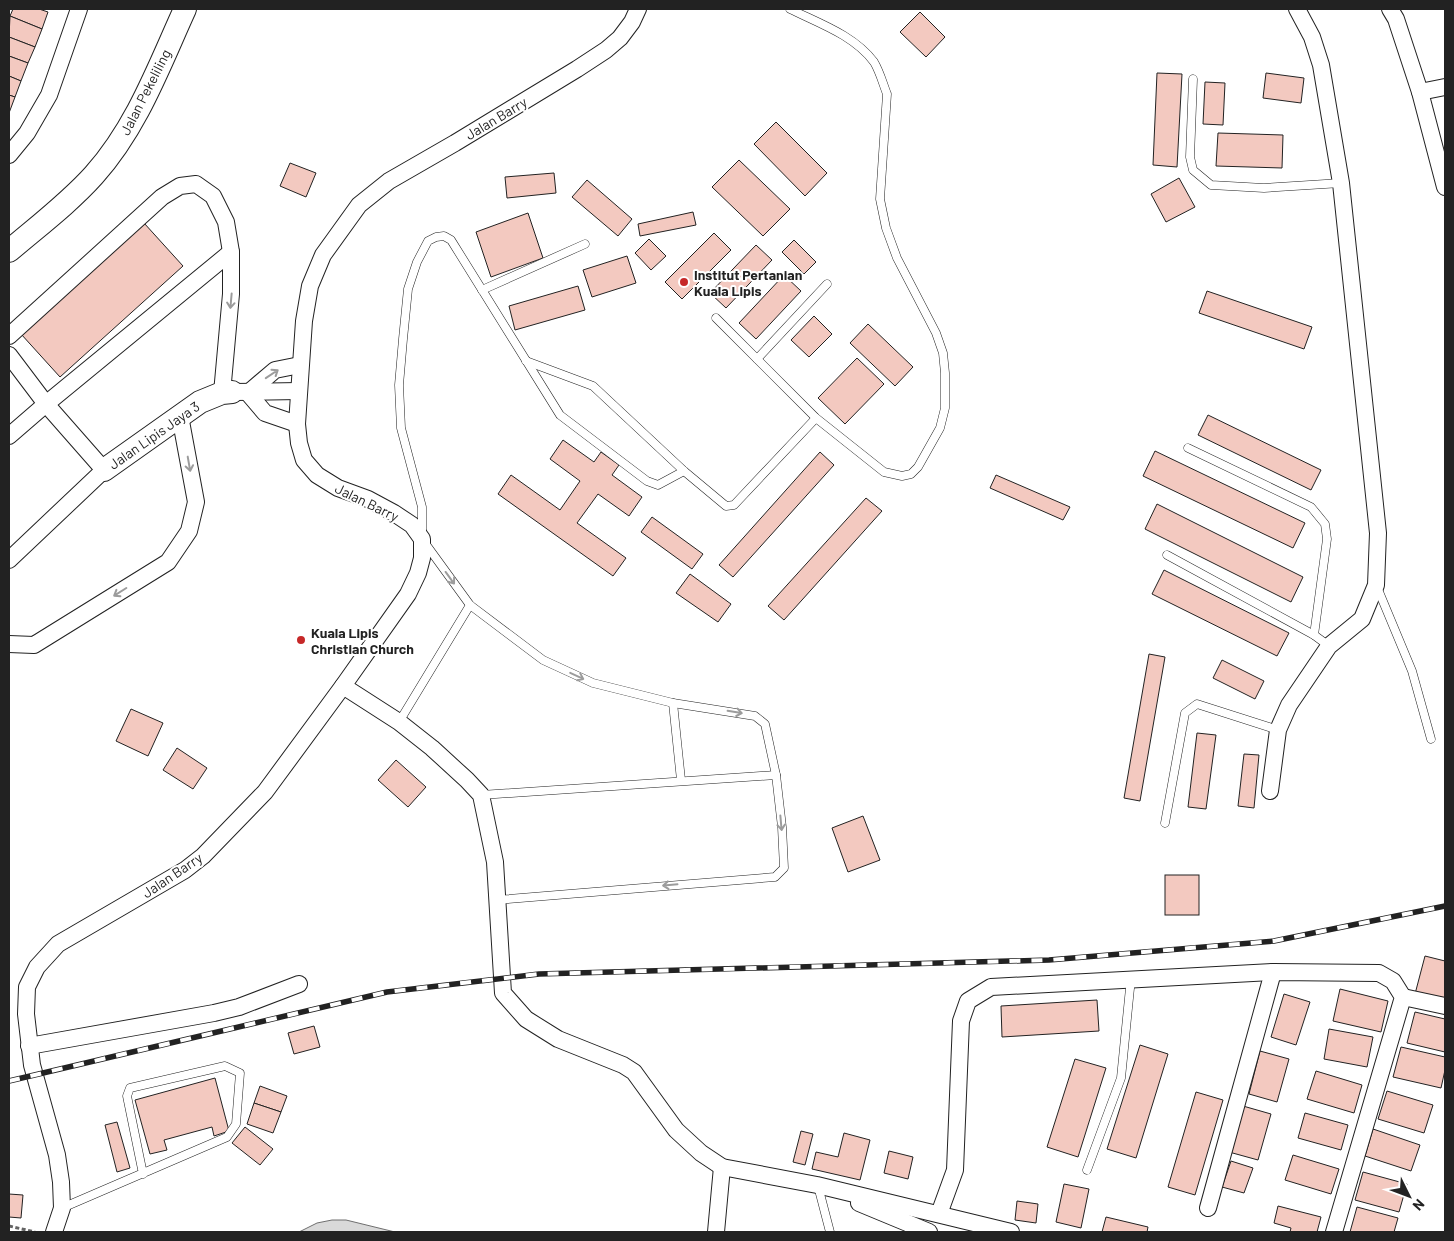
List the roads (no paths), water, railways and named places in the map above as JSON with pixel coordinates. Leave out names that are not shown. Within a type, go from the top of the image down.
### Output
[{"type":"street","points":[[9,155],[27,133],[49,95],[79,9]]},
{"type":"street","name":"Jalan Pekeliling","points":[[9,251],[94,175],[120,141],[144,101],[185,9]]},
{"type":"street","name":"Jalan Barry","points":[[54,1232],[62,1208],[61,1182],[57,1155],[34,1075],[28,1046],[26,1014],[28,988],[37,967],[58,944],[185,870],[203,856],[265,792],[408,594],[418,573],[422,558],[422,539],[412,525],[394,512],[368,499],[338,488],[317,475],[304,460],[299,444],[297,424],[304,321],[310,286],[323,255],[359,205],[388,181],[606,50],[620,38],[632,22],[638,9]]},
{"type":"street","points":[[1270,791],[1278,730],[1289,705],[1329,646],[1362,619],[1376,585],[1378,533],[1341,183],[1321,65],[1312,37],[1297,9]]},
{"type":"street","points":[[1390,9],[1396,20],[1420,92],[1445,187]]},
{"type":"street","points":[[1420,92],[1445,88]]},
{"type":"street","points":[[9,336],[162,197],[180,186],[196,184],[213,196],[226,222],[231,252],[234,392]]},
{"type":"street","points":[[9,436],[231,252]]},
{"type":"street","points":[[9,354],[46,404],[104,470],[9,560]]},
{"type":"street","points":[[234,392],[275,370],[300,365]]},
{"type":"street","points":[[234,392],[299,391]]},
{"type":"street","points":[[234,392],[265,412],[297,424]]},
{"type":"street","name":"Jalan Lipis Jaya 3","points":[[104,470],[200,402],[234,392]]},
{"type":"street","points":[[9,644],[34,645],[168,562],[189,531],[196,502],[180,416]]},
{"type":"street","points":[[343,686],[399,722],[432,748],[482,795],[494,862],[503,993],[526,1019],[558,1039],[623,1065],[634,1072],[676,1130],[702,1153],[722,1167],[817,1185],[1011,1232]]},
{"type":"street","points":[[1208,1208],[1273,972]]},
{"type":"street","points":[[939,1214],[955,1170],[961,1021],[968,1001],[991,987],[1131,978],[1273,972],[1379,973],[1393,981],[1403,997],[1445,1006]]},
{"type":"street","points":[[28,1046],[214,1013],[238,1007],[300,984]]},
{"type":"street","points":[[1334,1232],[1403,997]]},
{"type":"street","points":[[716,1232],[722,1167]]},
{"type":"street","points":[[817,1185],[926,1232]]},
{"type":"lane","points":[[716,318],[816,418],[884,472],[902,476],[911,474],[918,467],[940,428],[945,408],[945,373],[943,353],[936,333],[897,258],[886,228],[880,199],[887,94],[874,63],[851,40],[790,9]]},
{"type":"lane","points":[[1193,79],[1190,157],[1193,170],[1211,185],[1264,188],[1341,183]]},
{"type":"lane","points":[[497,900],[775,876],[784,868],[776,775],[766,724],[755,716],[674,703],[593,683],[543,660],[470,606],[422,539],[422,507],[401,428],[399,385],[408,289],[417,262],[428,241],[444,236],[451,240],[560,415],[647,481],[658,486],[684,471]]},
{"type":"lane","points":[[482,290],[585,244]]},
{"type":"lane","points":[[757,359],[827,284]]},
{"type":"lane","points":[[526,361],[593,386],[684,471],[726,506],[734,505],[816,418]]},
{"type":"lane","points":[[1188,448],[1311,507],[1325,524],[1327,539],[1314,635]]},
{"type":"lane","points":[[1167,555],[1314,635],[1329,646]]},
{"type":"lane","points":[[1376,585],[1412,671],[1431,739]]},
{"type":"lane","points":[[399,722],[470,606]]},
{"type":"lane","points":[[674,703],[681,780]]},
{"type":"lane","points":[[1165,823],[1185,713],[1197,704],[1278,730]]},
{"type":"lane","points":[[482,795],[776,775]]},
{"type":"lane","points":[[1087,1170],[1121,1078],[1131,978]]},
{"type":"lane","points":[[62,1208],[143,1174],[227,1137],[236,1124],[240,1073],[225,1066],[130,1088],[127,1096],[143,1174]]},
{"type":"lane","points":[[817,1185],[830,1232]]},
{"type":"railway","points":[[9,1081],[387,992],[539,974],[1049,960],[1274,941],[1445,906]]},
{"type":"place","name":"Institut Pertanian Kuala Lipis","points":[[684,282]]},
{"type":"place","name":"Kuala Lipis Christian Church","points":[[301,640]]}]
